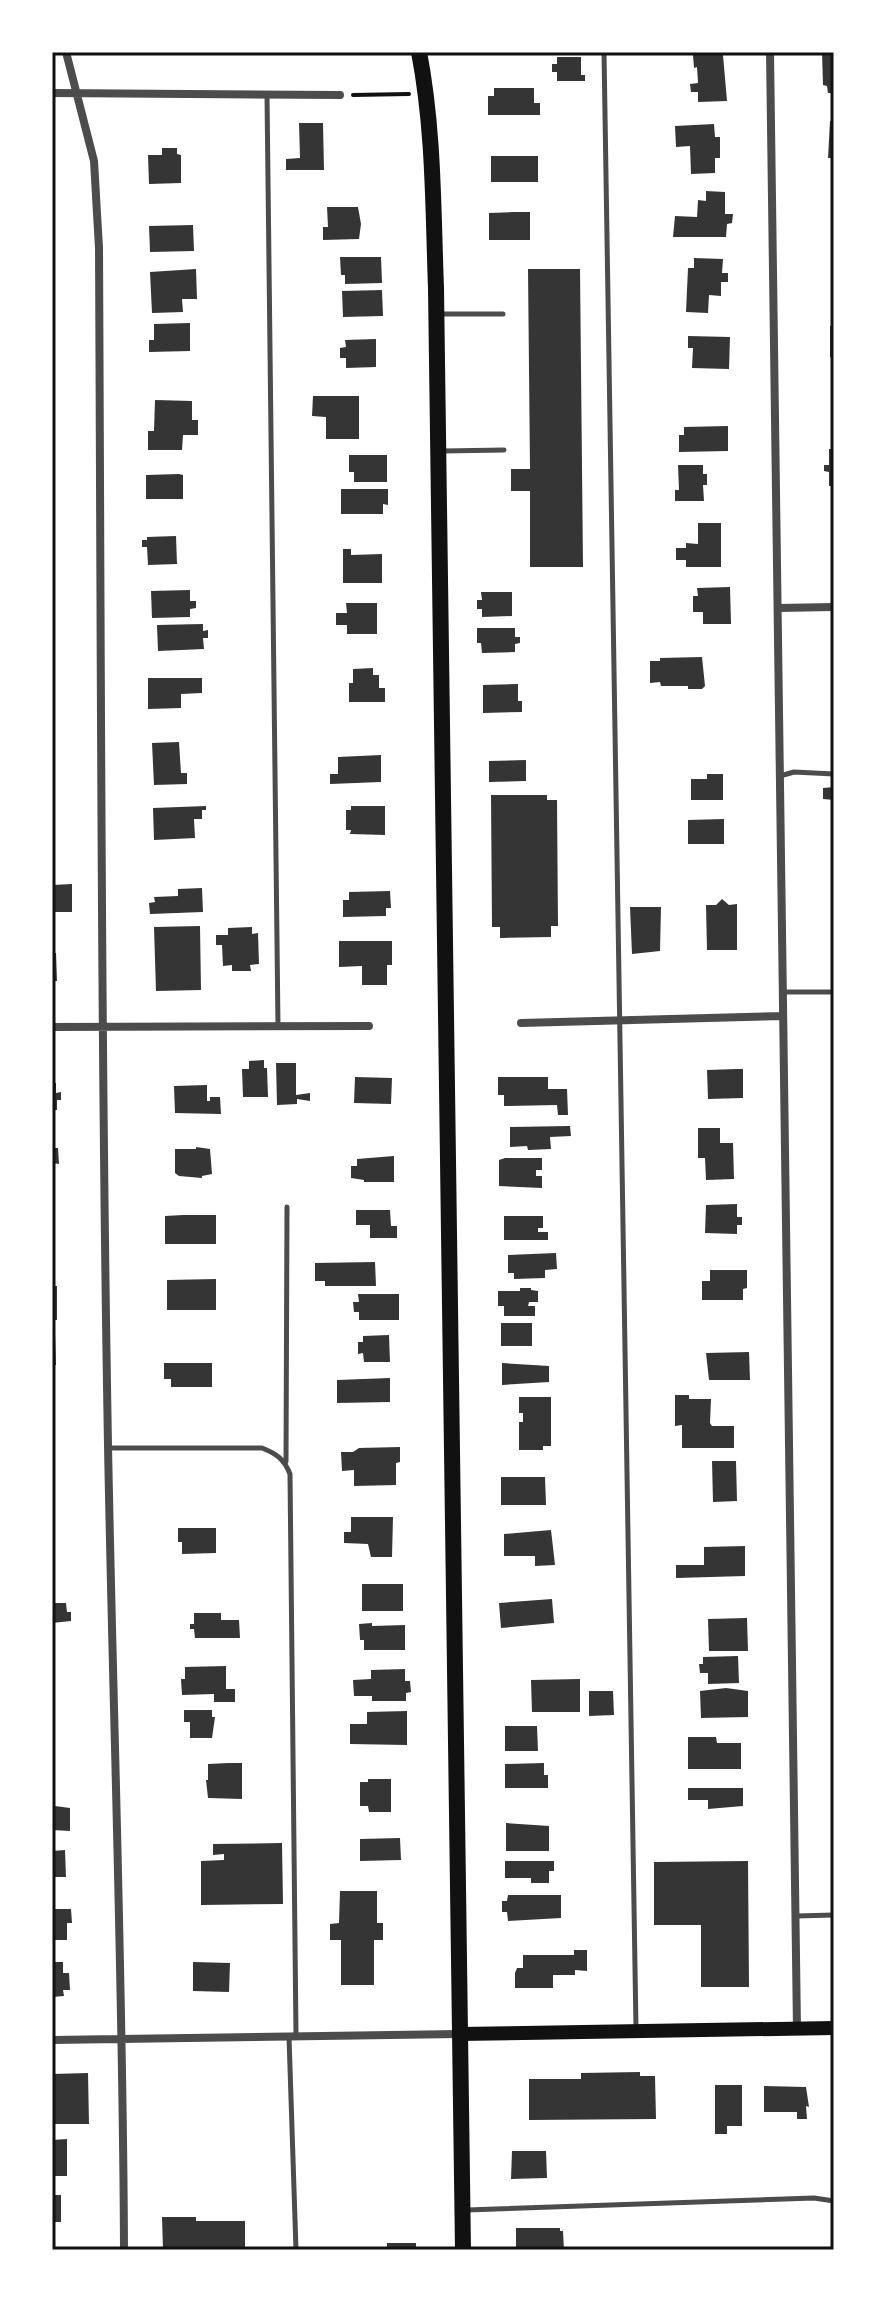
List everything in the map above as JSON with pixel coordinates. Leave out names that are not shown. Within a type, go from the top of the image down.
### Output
[{"type":"highway","points":[[419,52],[427,94],[432,158],[436,314],[463,2250]]},
{"type":"main road","points":[[459,2034],[834,2028]]},
{"type":"street","points":[[66,52],[94,161],[99,248],[102,1027],[108,1448],[123,2039],[124,2250]]},
{"type":"street","points":[[770,52],[797,2029]]},
{"type":"street","points":[[52,93],[340,95]]},
{"type":"street","points":[[778,608],[834,607]]},
{"type":"street","points":[[521,1023],[783,1016]]},
{"type":"street","points":[[52,1027],[369,1026]]},
{"type":"street","points":[[52,2040],[459,2034]]},
{"type":"lane","points":[[604,52],[636,2029]]},
{"type":"lane","points":[[267,95],[278,1026]]},
{"type":"lane","points":[[436,314],[503,314]]},
{"type":"lane","points":[[438,451],[504,450]]},
{"type":"lane","points":[[780,776],[794,772],[834,774]]},
{"type":"lane","points":[[783,992],[834,992]]},
{"type":"lane","points":[[287,1207],[286,1463],[290,1474],[296,2250]]},
{"type":"lane","points":[[108,1448],[262,1448],[286,1463]]},
{"type":"lane","points":[[796,1916],[834,1915]]},
{"type":"lane","points":[[462,2211],[814,2198],[834,2201]]},
{"type":"path","points":[[371,95],[397,95]]},
{"type":"building","points":[[822,52],[834,52],[834,93],[828,93],[827,86],[823,85]]},
{"type":"building","points":[[693,55],[723,55],[727,101],[698,102],[698,92],[691,92],[690,84],[698,83]]},
{"type":"building","points":[[557,57],[581,57],[581,75],[585,75],[585,81],[557,81],[557,72],[552,72],[552,64],[557,64]]},
{"type":"building","points":[[494,88],[534,88],[534,103],[540,103],[540,115],[488,115],[488,96],[494,96]]},
{"type":"building","points":[[830,121],[834,121],[834,158],[828,158]]},
{"type":"building","points":[[299,123],[323,123],[324,170],[286,170],[286,159],[300,158]]},
{"type":"building","points":[[714,124],[715,137],[720,137],[720,158],[715,158],[715,173],[691,174],[690,146],[676,147],[675,126]]},
{"type":"building","points":[[162,148],[177,148],[177,154],[181,155],[181,183],[149,184],[148,155],[162,155]]},
{"type":"building","points":[[491,156],[538,156],[538,182],[491,182]]},
{"type":"building","points":[[706,191],[725,192],[725,214],[733,214],[732,223],[727,224],[726,237],[673,237],[675,216],[697,217],[698,200],[706,201]]},
{"type":"building","points":[[327,207],[358,207],[361,224],[359,239],[323,240],[323,227],[328,227]]},
{"type":"building","points":[[530,212],[530,240],[489,240],[489,213]]},
{"type":"building","points":[[193,225],[194,251],[150,252],[149,226]]},
{"type":"building","points":[[340,257],[381,257],[382,283],[345,284]]},
{"type":"building","points":[[694,258],[723,259],[722,273],[728,273],[728,282],[721,282],[721,296],[709,295],[708,313],[686,312],[688,268],[694,268]]},
{"type":"building","points":[[196,269],[197,299],[182,299],[183,312],[152,313],[150,272]]},
{"type":"building","points":[[528,269],[580,269],[583,567],[530,567],[530,491],[511,491],[511,469],[530,469]]},
{"type":"building","points":[[382,290],[383,316],[343,317],[342,291]]},
{"type":"building","points":[[190,323],[190,351],[149,352],[149,340],[154,340],[154,324]]},
{"type":"building","points":[[830,326],[834,326],[834,357],[830,357]]},
{"type":"building","points":[[688,336],[730,337],[729,369],[692,368],[693,348],[688,348]]},
{"type":"building","points":[[376,339],[376,367],[346,368],[346,358],[340,358],[340,348],[346,347],[345,340]]},
{"type":"building","points":[[313,396],[359,396],[359,439],[326,439],[326,417],[312,416]]},
{"type":"building","points":[[155,400],[192,401],[192,420],[198,420],[198,435],[183,435],[182,450],[148,450],[148,431],[154,431]]},
{"type":"building","points":[[728,426],[728,451],[679,452],[679,435],[684,435],[684,427]]},
{"type":"building","points":[[829,449],[834,449],[834,486],[829,486],[829,472],[824,471],[824,465],[829,465]]},
{"type":"building","points":[[349,455],[387,455],[387,482],[354,482],[354,472],[349,472]]},
{"type":"building","points":[[678,465],[703,465],[703,474],[707,474],[707,485],[703,485],[704,501],[675,501],[675,490],[679,490]]},
{"type":"building","points":[[146,475],[183,475],[183,499],[146,499]]},
{"type":"building","points":[[341,489],[388,489],[388,505],[383,504],[383,514],[341,514]]},
{"type":"building","points":[[698,523],[721,523],[721,567],[686,567],[686,560],[676,560],[676,548],[686,548],[686,543],[698,544]]},
{"type":"building","points":[[176,536],[177,564],[148,565],[147,547],[142,547],[142,540]]},
{"type":"building","points":[[343,549],[351,549],[351,555],[382,554],[382,583],[343,583]]},
{"type":"building","points":[[730,587],[731,624],[703,624],[703,612],[693,612],[693,596],[698,596],[697,588]]},
{"type":"building","points":[[190,590],[190,601],[196,601],[196,608],[190,609],[190,617],[152,618],[151,591]]},
{"type":"building","points":[[481,592],[512,592],[512,616],[482,617],[482,609],[477,609],[477,600],[482,600]]},
{"type":"building","points":[[346,603],[377,603],[377,634],[347,634],[347,625],[336,625],[336,613],[347,613]]},
{"type":"building","points":[[203,624],[203,631],[208,630],[208,638],[203,638],[204,649],[158,651],[157,625]]},
{"type":"building","points":[[477,628],[515,628],[515,637],[520,637],[520,643],[515,644],[515,652],[482,653],[481,643],[477,643]]},
{"type":"building","points":[[702,657],[705,686],[702,689],[650,683],[650,661]]},
{"type":"building","points":[[373,668],[373,675],[379,675],[379,688],[385,688],[385,702],[349,702],[353,669]]},
{"type":"building","points":[[148,678],[202,678],[202,693],[181,694],[181,708],[148,709]]},
{"type":"building","points":[[518,684],[518,701],[522,701],[522,712],[483,713],[483,685]]},
{"type":"building","points":[[179,742],[181,773],[187,773],[187,784],[154,785],[152,743]]},
{"type":"building","points":[[381,755],[381,782],[330,784],[330,774],[338,774],[338,757]]},
{"type":"building","points":[[526,760],[526,781],[489,782],[489,761]]},
{"type":"building","points":[[707,774],[723,774],[723,800],[691,800],[691,779],[707,779]]},
{"type":"building","points":[[834,787],[834,800],[823,799],[823,788]]},
{"type":"building","points":[[491,795],[547,795],[547,800],[557,800],[558,926],[551,926],[551,937],[500,938],[500,927],[492,927]]},
{"type":"building","points":[[206,806],[206,810],[202,810],[202,819],[194,819],[195,838],[154,840],[153,808]]},
{"type":"building","points":[[351,806],[385,806],[385,835],[350,834],[351,830],[346,830],[346,810],[351,810]]},
{"type":"building","points":[[724,819],[724,844],[688,844],[688,820]]},
{"type":"building","points":[[72,884],[72,912],[52,912],[52,885]]},
{"type":"building","points":[[202,888],[203,912],[150,914],[149,903],[155,902],[154,897],[178,896],[178,889]]},
{"type":"building","points":[[390,891],[391,908],[386,908],[386,916],[343,917],[343,900],[349,900],[349,892]]},
{"type":"building","points":[[722,899],[729,905],[737,904],[737,950],[707,950],[706,905],[716,905]]},
{"type":"building","points":[[630,907],[661,907],[660,951],[632,954]]},
{"type":"building","points":[[200,926],[201,990],[156,991],[154,927]]},
{"type":"building","points":[[252,927],[252,934],[258,933],[259,964],[250,965],[251,971],[232,971],[232,965],[223,966],[222,945],[216,945],[216,935],[228,935],[228,928]]},
{"type":"building","points":[[339,941],[392,941],[392,965],[387,965],[387,985],[362,985],[362,966],[339,967]]},
{"type":"building","points":[[52,953],[56,953],[57,981],[52,981]]},
{"type":"building","points":[[264,1060],[268,1097],[243,1097],[242,1069],[249,1069],[249,1061]]},
{"type":"building","points":[[276,1063],[296,1063],[296,1095],[310,1093],[310,1101],[297,1099],[297,1104],[277,1105]]},
{"type":"building","points":[[743,1069],[743,1098],[708,1099],[707,1070]]},
{"type":"building","points":[[355,1077],[392,1078],[391,1104],[354,1103]]},
{"type":"building","points":[[498,1077],[548,1077],[548,1089],[567,1089],[568,1115],[558,1115],[557,1105],[504,1106],[504,1095],[498,1095]]},
{"type":"building","points":[[52,1083],[56,1083],[56,1093],[61,1092],[57,1110],[52,1110]]},
{"type":"building","points":[[207,1085],[207,1101],[210,1097],[220,1097],[221,1114],[175,1113],[174,1086]]},
{"type":"building","points":[[570,1126],[571,1136],[550,1137],[551,1149],[510,1147],[510,1127]]},
{"type":"building","points":[[698,1128],[720,1128],[720,1143],[733,1143],[734,1179],[706,1180],[705,1158],[698,1158]]},
{"type":"building","points":[[52,1148],[58,1148],[59,1164],[52,1163]]},
{"type":"building","points":[[175,1149],[210,1149],[212,1174],[202,1178],[179,1176],[175,1173]]},
{"type":"building","points":[[394,1156],[394,1182],[364,1182],[351,1178],[351,1166],[357,1166],[357,1159]]},
{"type":"building","points":[[542,1158],[542,1170],[536,1170],[536,1176],[542,1176],[542,1188],[499,1186],[499,1160]]},
{"type":"building","points":[[737,1204],[737,1217],[742,1217],[742,1225],[737,1225],[737,1234],[705,1233],[706,1205]]},
{"type":"building","points":[[356,1210],[390,1210],[391,1226],[397,1226],[397,1238],[370,1238],[370,1225],[356,1225]]},
{"type":"building","points":[[216,1215],[216,1244],[165,1244],[165,1216]]},
{"type":"building","points":[[504,1216],[543,1216],[543,1228],[538,1228],[538,1232],[548,1232],[548,1240],[504,1240]]},
{"type":"building","points":[[556,1253],[557,1269],[545,1270],[545,1278],[514,1279],[514,1273],[508,1273],[508,1255]]},
{"type":"building","points":[[375,1262],[376,1286],[325,1286],[325,1281],[315,1281],[315,1263]]},
{"type":"building","points":[[710,1270],[747,1270],[743,1300],[702,1300],[702,1281],[710,1281]]},
{"type":"building","points":[[216,1279],[216,1310],[167,1310],[167,1280]]},
{"type":"building","points":[[52,1286],[57,1286],[57,1320],[52,1320]]},
{"type":"building","points":[[520,1288],[538,1291],[538,1302],[529,1302],[528,1306],[535,1306],[535,1316],[504,1316],[504,1306],[498,1306],[498,1291],[520,1291]]},
{"type":"building","points":[[358,1294],[399,1294],[399,1320],[359,1320],[359,1312],[354,1312],[353,1302],[359,1302]]},
{"type":"building","points":[[501,1323],[532,1323],[532,1346],[501,1346]]},
{"type":"building","points":[[52,1334],[55,1334],[56,1365],[52,1365]]},
{"type":"building","points":[[389,1335],[390,1362],[364,1362],[363,1353],[358,1354],[358,1342],[363,1342],[363,1336]]},
{"type":"building","points":[[749,1352],[750,1380],[709,1380],[706,1353]]},
{"type":"building","points":[[164,1363],[212,1363],[212,1387],[171,1387],[171,1379],[164,1379]]},
{"type":"building","points":[[502,1363],[549,1366],[549,1382],[502,1385]]},
{"type":"building","points":[[390,1378],[390,1402],[337,1403],[337,1380]]},
{"type":"building","points":[[675,1395],[689,1395],[689,1399],[711,1399],[710,1423],[712,1426],[734,1426],[734,1448],[682,1448],[682,1425],[675,1426]]},
{"type":"building","points":[[519,1397],[551,1397],[551,1446],[543,1446],[543,1450],[519,1450],[519,1422],[523,1422],[523,1413],[519,1413]]},
{"type":"building","points":[[400,1447],[396,1485],[354,1486],[354,1470],[342,1471],[341,1452],[353,1452],[359,1448]]},
{"type":"building","points":[[712,1461],[736,1461],[737,1501],[713,1502]]},
{"type":"building","points":[[501,1477],[545,1477],[546,1505],[501,1505]]},
{"type":"building","points":[[351,1517],[393,1517],[392,1557],[371,1557],[368,1544],[344,1543],[344,1532],[351,1532]]},
{"type":"building","points":[[178,1528],[216,1528],[216,1553],[182,1554]]},
{"type":"building","points":[[551,1530],[555,1565],[535,1566],[535,1556],[504,1556],[504,1534]]},
{"type":"building","points":[[745,1546],[745,1576],[676,1578],[676,1565],[704,1565],[704,1547]]},
{"type":"building","points":[[362,1584],[403,1584],[403,1611],[362,1611]]},
{"type":"building","points":[[552,1599],[554,1623],[501,1628],[499,1603]]},
{"type":"building","points":[[52,1603],[66,1603],[67,1612],[71,1612],[71,1621],[52,1623]]},
{"type":"building","points":[[194,1613],[221,1613],[221,1620],[239,1620],[240,1638],[195,1638],[194,1629],[190,1629],[190,1624],[194,1624]]},
{"type":"building","points":[[747,1618],[748,1651],[709,1651],[708,1619]]},
{"type":"building","points":[[372,1623],[372,1626],[405,1625],[405,1650],[364,1650],[359,1624]]},
{"type":"building","points":[[738,1656],[739,1683],[708,1684],[708,1673],[700,1673],[699,1664],[703,1664],[703,1657]]},
{"type":"building","points":[[226,1666],[226,1689],[235,1689],[235,1702],[214,1702],[214,1694],[182,1695],[181,1679],[185,1679],[185,1667]]},
{"type":"building","points":[[405,1669],[405,1681],[410,1681],[411,1692],[406,1693],[406,1701],[372,1701],[372,1696],[354,1696],[353,1680],[371,1679],[371,1670]]},
{"type":"building","points":[[580,1679],[580,1712],[532,1712],[531,1680]]},
{"type":"building","points":[[726,1688],[748,1691],[748,1717],[701,1718],[700,1691]]},
{"type":"building","points":[[589,1691],[613,1691],[614,1715],[589,1716]]},
{"type":"building","points":[[184,1710],[212,1710],[212,1717],[215,1717],[212,1738],[190,1738],[190,1722],[184,1722]]},
{"type":"building","points":[[407,1711],[407,1745],[350,1744],[350,1724],[367,1724],[367,1712]]},
{"type":"building","points":[[505,1726],[537,1726],[538,1751],[505,1751]]},
{"type":"building","points":[[688,1737],[716,1737],[717,1743],[741,1743],[741,1769],[688,1769]]},
{"type":"building","points":[[242,1763],[242,1799],[208,1798],[208,1764]]},
{"type":"building","points":[[544,1763],[548,1788],[505,1788],[505,1764]]},
{"type":"building","points":[[368,1779],[391,1779],[391,1812],[369,1812],[368,1806],[360,1806],[360,1782],[368,1782]]},
{"type":"building","points":[[688,1788],[743,1788],[743,1806],[708,1809],[708,1800],[688,1800]]},
{"type":"building","points":[[52,1807],[70,1808],[70,1831],[52,1830]]},
{"type":"building","points":[[506,1823],[549,1826],[549,1851],[506,1851]]},
{"type":"building","points":[[400,1838],[401,1860],[360,1861],[360,1839]]},
{"type":"building","points":[[282,1843],[283,1904],[201,1905],[201,1861],[224,1860],[224,1854],[213,1855],[213,1844]]},
{"type":"building","points":[[65,1850],[66,1877],[52,1877],[52,1851]]},
{"type":"building","points":[[505,1861],[554,1861],[554,1871],[549,1871],[549,1883],[531,1883],[531,1878],[505,1878]]},
{"type":"building","points":[[748,1861],[749,1987],[701,1987],[701,1925],[654,1925],[654,1862]]},
{"type":"building","points":[[340,1891],[377,1891],[377,1923],[383,1923],[383,1940],[374,1940],[374,1985],[341,1985],[341,1940],[330,1940],[330,1924],[339,1923]]},
{"type":"building","points":[[508,1895],[561,1895],[561,1918],[508,1921],[507,1912],[502,1912],[502,1901],[507,1901]]},
{"type":"building","points":[[52,1909],[71,1909],[72,1923],[67,1923],[67,1940],[52,1940]]},
{"type":"building","points":[[574,1950],[587,1950],[587,1971],[575,1970],[575,1975],[553,1975],[553,1988],[515,1988],[515,1973],[517,1968],[523,1968],[523,1955],[574,1955]]},
{"type":"building","points":[[52,1962],[63,1962],[63,1973],[69,1973],[70,1990],[63,1990],[64,1996],[52,1997]]},
{"type":"building","points":[[193,1962],[230,1963],[229,1992],[193,1991]]},
{"type":"building","points":[[640,2072],[640,2076],[655,2076],[656,2119],[529,2120],[529,2079],[581,2079],[581,2073]]},
{"type":"building","points":[[88,2073],[89,2124],[52,2124],[52,2074]]},
{"type":"building","points":[[715,2085],[742,2085],[742,2126],[727,2126],[727,2134],[715,2134]]},
{"type":"building","points":[[764,2086],[806,2087],[807,2119],[797,2119],[797,2112],[764,2112]]},
{"type":"building","points":[[67,2139],[67,2176],[52,2176],[52,2140]]},
{"type":"building","points":[[512,2151],[546,2151],[547,2178],[511,2179]]},
{"type":"building","points":[[52,2195],[61,2195],[61,2222],[52,2222]]},
{"type":"building","points":[[162,2217],[245,2221],[245,2250],[163,2250]]},
{"type":"building","points":[[516,2228],[560,2228],[563,2231],[564,2250],[516,2250]]},
{"type":"building","points":[[387,2243],[416,2243],[416,2250],[387,2250]]}]
